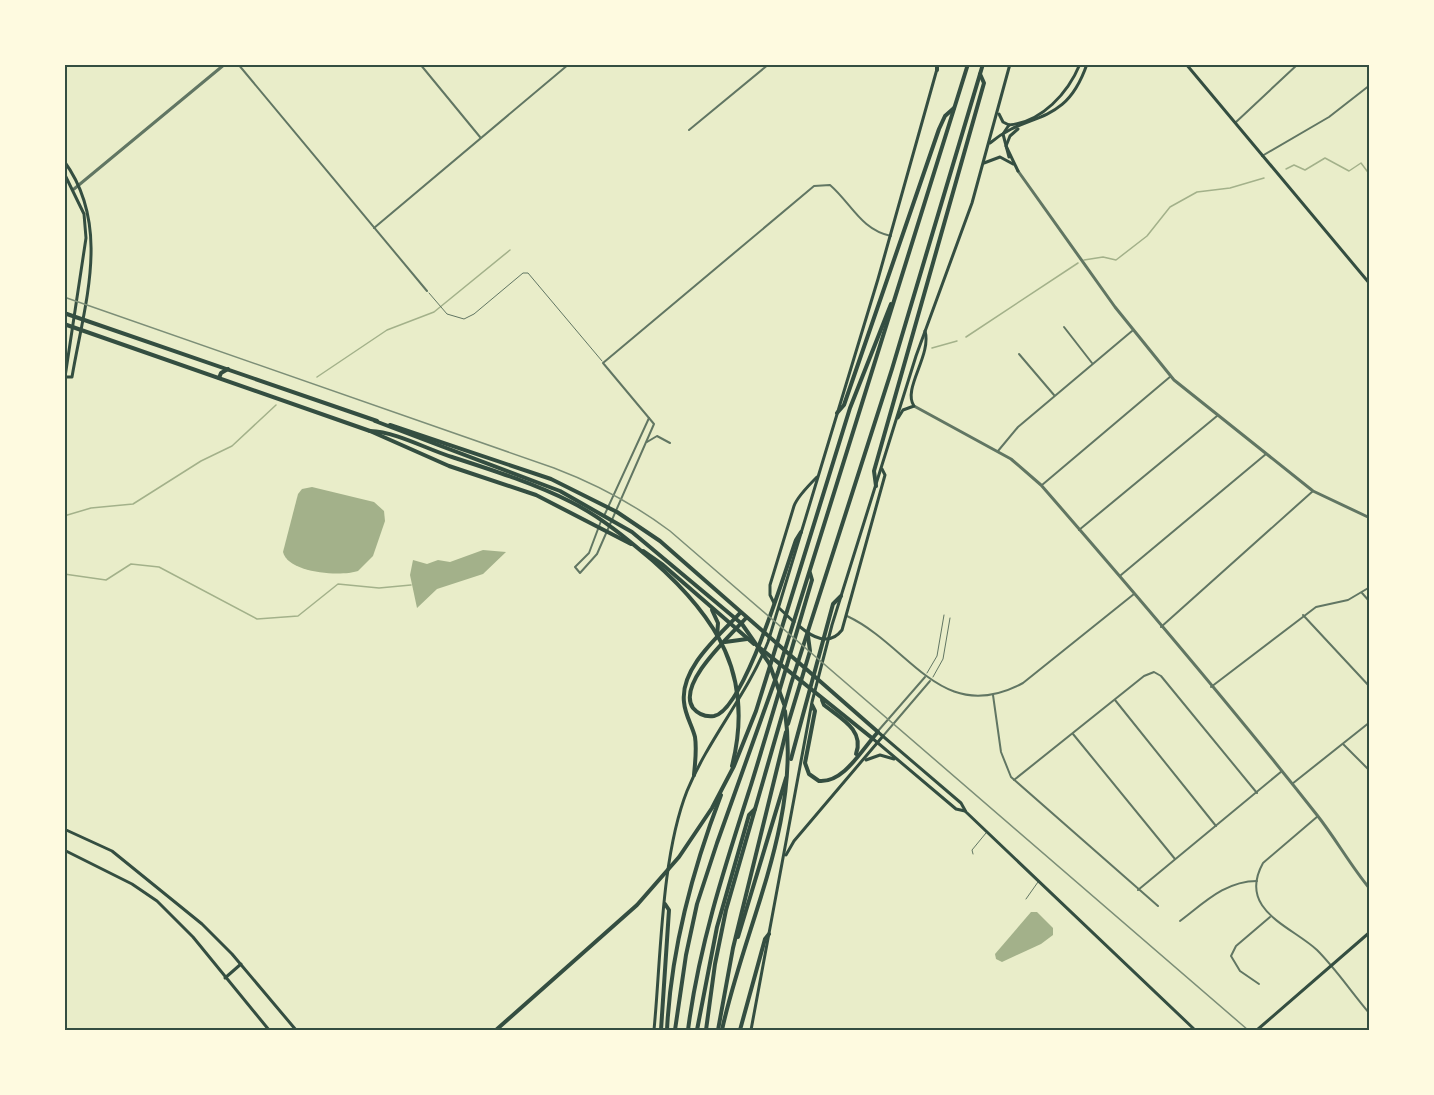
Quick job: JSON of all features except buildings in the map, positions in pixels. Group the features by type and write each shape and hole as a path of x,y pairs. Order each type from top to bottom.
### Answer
{"main road":[{"path":"654,1030 665,904 677,821 694,775 761,661 796,540 801,532 819,476 891,236 938,64"},
{"path":"675,1030 686,955 697,904 810,573 968,64"},
{"path":"706,1030 724,919 791,684 892,369 982,64"},
{"path":"751,1030 832,604 841,596 924,331 958,245 999,112 1010,64"},
{"path":"1018,171 1006,153 1003,134 1010,125 1029,118 1055,103 1074,79 1080,64"},
{"path":"989,143 1059,108 1079,82 1087,64"},
{"path":"1186,64 1370,284"},
{"path":"876,486 874,471 984,83 980,73"},
{"path":"1074,79 1079,82"},
{"path":"1055,103 1059,108"},
{"path":"837,413 844,405 939,129 945,116 955,108"},
{"path":"999,112 1003,122 1010,125"},
{"path":"1018,171 1006,146 1010,136 1022,126"},
{"path":"983,164 992,158 1005,158 1018,171"},
{"path":"64,161 80,185 88,208 93,238 72,378 65,377 87,238 84,214 74,189 64,173"},
{"path":"87,238 93,238"},
{"path":"496,1030 611,931 660,881 712,808 734,766 771,667 850,408 886,311 894,300"},
{"path":"64,312 375,421 546,485 656,549 737,619 757,643 777,680 787,723 789,757 787,788 775,853 720,1030"},
{"path":"64,324 370,431 542,488 596,513 694,599 721,639 735,687 738,721 734,756 698,861 675,954 667,1030"},
{"path":"894,424 903,410 914,406 910,396 925,352 927,341 924,331"},
{"path":"219,378 220,373 229,369"},
{"path":"375,421 438,439 551,479 616,512 660,541 961,803 966,812 1195,1030"},
{"path":"370,431 449,466 536,495 599,526 650,555 736,629 899,760 956,809 966,812"},
{"path":"819,476 796,500 770,585 770,595 790,619 815,638 825,639 835,637 842,630 847,616 885,476 882,469"},
{"path":"688,1030 699,960 710,916 812,580 810,573"},
{"path":"746,618 700,670 691,687 691,704 701,714 715,716 725,710 754,658 779,597"},
{"path":"709,605 718,623 717,639"},
{"path":"694,775 695,737 686,715 683,699 685,685 696,664 740,613"},
{"path":"736,940 773,825 807,697 830,624"},
{"path":"720,1030 722,1003 774,777 810,651 808,636"},
{"path":"724,642 738,639 750,640"},
{"path":"822,699 824,705 856,734 859,745 856,756"},
{"path":"812,703 815,711 806,763 809,774 819,781 834,780 878,732"},
{"path":"784,858 794,841 883,736"},
{"path":"862,762 880,755 899,760"},
{"path":"698,1030 717,927 749,815 758,806"},
{"path":"64,829 112,851 202,924 241,964 296,1030"},
{"path":"64,850 132,884 178,920 269,1030"},
{"path":"661,1030 669,910 665,904"},
{"path":"1257,1030 1264,1028 1370,932"},
{"path":"740,1030 765,939 769,934"},
{"path":"225,978 241,964"}],"street":[{"path":"74,189 225,64"},
{"path":"238,64 427,291"},
{"path":"420,64 480,137"},
{"path":"374,228 569,64"},
{"path":"689,130 769,64"},
{"path":"1235,123 1298,64"},
{"path":"1262,156 1329,117 1370,85"},
{"path":"1018,171 1132,331 1171,376 1217,416 1313,491 1370,518"},
{"path":"649,418 607,507 589,553 575,567 580,573 597,554 654,424 649,418 603,363 814,186 830,185 866,224 878,232 891,236"},
{"path":"1064,327 1092,363"},
{"path":"998,452 1017,427 1132,331"},
{"path":"1018,354 1054,395"},
{"path":"1041,485 1171,376"},
{"path":"914,406 1020,464 1041,485 1282,771 1318,816 1370,889"},
{"path":"1079,530 1217,416"},
{"path":"644,447 657,436 670,443"},
{"path":"1119,577 1266,454"},
{"path":"631,455 639,459"},
{"path":"1161,627 1313,491"},
{"path":"1211,687 1303,615 1316,607 1348,600 1370,587"},
{"path":"1362,593 1370,602"},
{"path":"847,616 874,632 930,681 961,694 993,695 1023,683 1134,594"},
{"path":"1303,615 1370,687"},
{"path":"1014,780 1144,676 1156,672 1257,793"},
{"path":"878,732 925,676"},
{"path":"883,736 930,681"},
{"path":"993,695 1001,752 1005,767 1014,780 1158,906"},
{"path":"1114,700 1216,826"},
{"path":"1292,784 1370,722"},
{"path":"1073,734 1175,859"},
{"path":"1343,744 1370,771"},
{"path":"1138,890 1282,771"},
{"path":"1318,816 1268,857 1260,869 1257,881 1260,901 1270,917 1311,945 1370,1014"},
{"path":"1180,921 1225,887 1235,883 1257,881"},
{"path":"1259,984 1240,971 1231,956 1236,946 1270,917"}],"lane":[{"path":"427,291 454,318 464,319 474,314 523,273 528,273 603,363"},
{"path":"925,676 936,656 944,615"},
{"path":"930,681 944,659 950,618"},
{"path":"973,854 972,850 987,831"},
{"path":"1026,899 1040,881"}],"shaded area":[{"path":"312,487 374,502 384,511 385,521 373,556 358,571 339,574 304,569 294,565 283,552 298,494 302,489"},
{"path":"483,550 506,552 483,574 437,589 417,608 410,575 413,560 427,564 438,560 450,562"},
{"path":"1031,912 1037,912 1053,928 1053,935 1041,944 1002,962 996,959 995,954"}],"waterway":[{"path":"1286,169 1294,165 1305,170 1325,158 1349,171 1361,163 1370,175"},
{"path":"1084,260 1103,257 1116,260 1147,236 1170,207 1197,192 1230,188 1264,178"},
{"path":"317,377 387,330 434,312 510,250"},
{"path":"966,337 1078,263"},
{"path":"932,348 957,341"},
{"path":"64,516 91,508 133,504 201,461 232,446 276,405"},
{"path":"64,574 106,580 131,564 159,567 257,619 298,616 338,584 379,588 411,585"}],"railway":[{"path":"64,297 554,468 629,503 670,531 1248,1030"}]}
